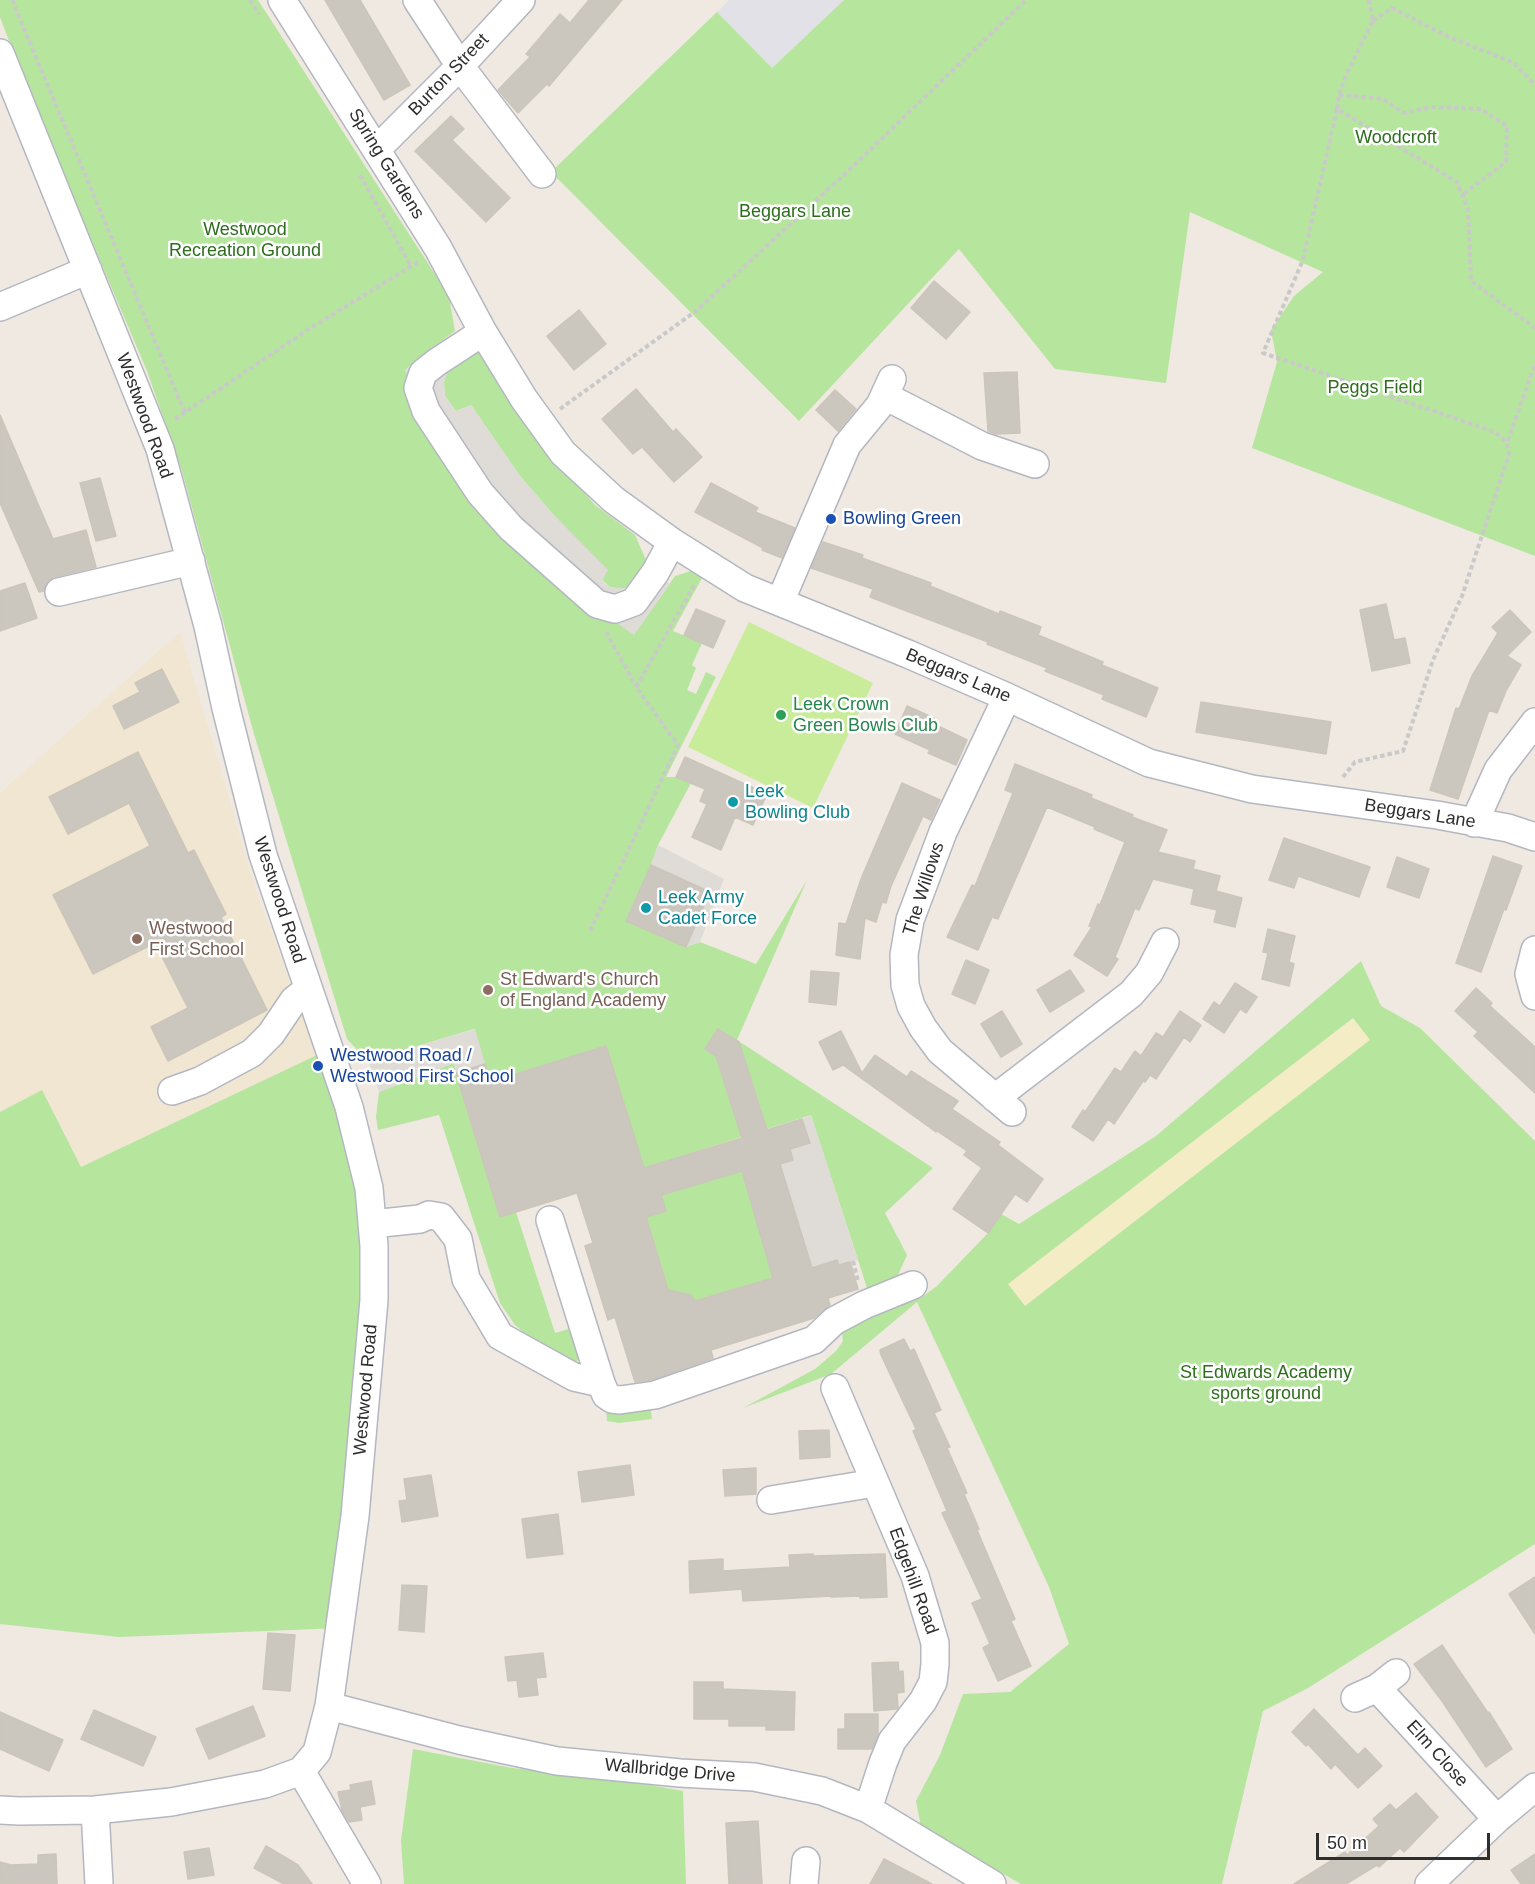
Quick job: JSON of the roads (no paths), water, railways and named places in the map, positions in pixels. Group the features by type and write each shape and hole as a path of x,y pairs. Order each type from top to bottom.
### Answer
{"street":[{"name":"Spring Gardens","path":"282,0 438,248 483,332"},
{"path":"417,0 460,66 542,174"},
{"name":"Burton Street","path":"376,149 460,66 521,0"},
{"name":"Westwood Road","path":"2,63 160,449 208,626 263,855 349,1107 369,1188 374,1300 355,1516 329,1706 317,1752 301,1771"},
{"path":"0,307 88,270"},
{"path":"483,332 423,373 418,388 426,411 480,493 511,528 597,604 615,609 634,602 655,573 672,542"},
{"name":"Beggars Lane","path":"483,332 524,399 563,453 614,500 672,542 745,588 1007,697 1149,763 1252,789 1437,814 1508,828 1535,837"},
{"path":"780,602 847,445 880,405 889,387 982,446 1035,464"},
{"path":"59,592 191,561"},
{"name":"The Willows","path":"1007,697 943,832 910,920 904,955 905,985 911,1006 923,1028 940,1051 1004,1105 1131,994 1149,973 1165,942"},
{"path":"1474,823 1498,770 1535,722"},
{"path":"1535,950 1529,974 1535,996"},
{"path":"172,1091 200,1081 252,1053 271,1034 294,999 308,989"},
{"path":"372,1224 420,1219 429,1215 441,1217 458,1239 466,1279 500,1336 574,1377 601,1383"},
{"path":"550,1220 601,1383 606,1395 612,1399 655,1395 814,1340 834,1321 864,1305 913,1285"},
{"name":"Edgehill Road","path":"835,1388 915,1575 935,1643 933,1682 923,1701 892,1741 868,1809"},
{"path":"771,1500 875,1482"},
{"name":"Elm Close","path":"1376,1686 1497,1819"},
{"name":"Wallbridge Drive","path":"329,1706 459,1740 557,1761 669,1772 754,1777 822,1791 868,1809 992,1884"},
{"path":"0,1809 19,1811 95,1809 171,1802 265,1784 301,1771 367,1884"},
{"path":"1429,1884 1497,1819 1535,1787"},
{"path":"95,1809 99,1884"}],"place":[{"name":"Bowling Green","path":"831,519"},
{"name":"Leek Crown Green Bowls Club","path":"781,715"},
{"name":"Leek Bowling Club","path":"733,802"},
{"name":"Leek Army Cadet Force","path":"646,908"},
{"name":"Westwood First School","path":"137,939"},
{"name":"St Edward's Church of England Academy","path":"488,990"},
{"name":"Westwood Road / Westwood First School","path":"318,1066"}],"park label":[{"name":"Woodcroft","path":"1396,138"},
{"name":"Westwood Recreation Ground","path":"245,240"},
{"name":"Peggs Field","path":"1375,388"},
{"name":"St Edwards Academy sports ground","path":"1266,1383"}]}
